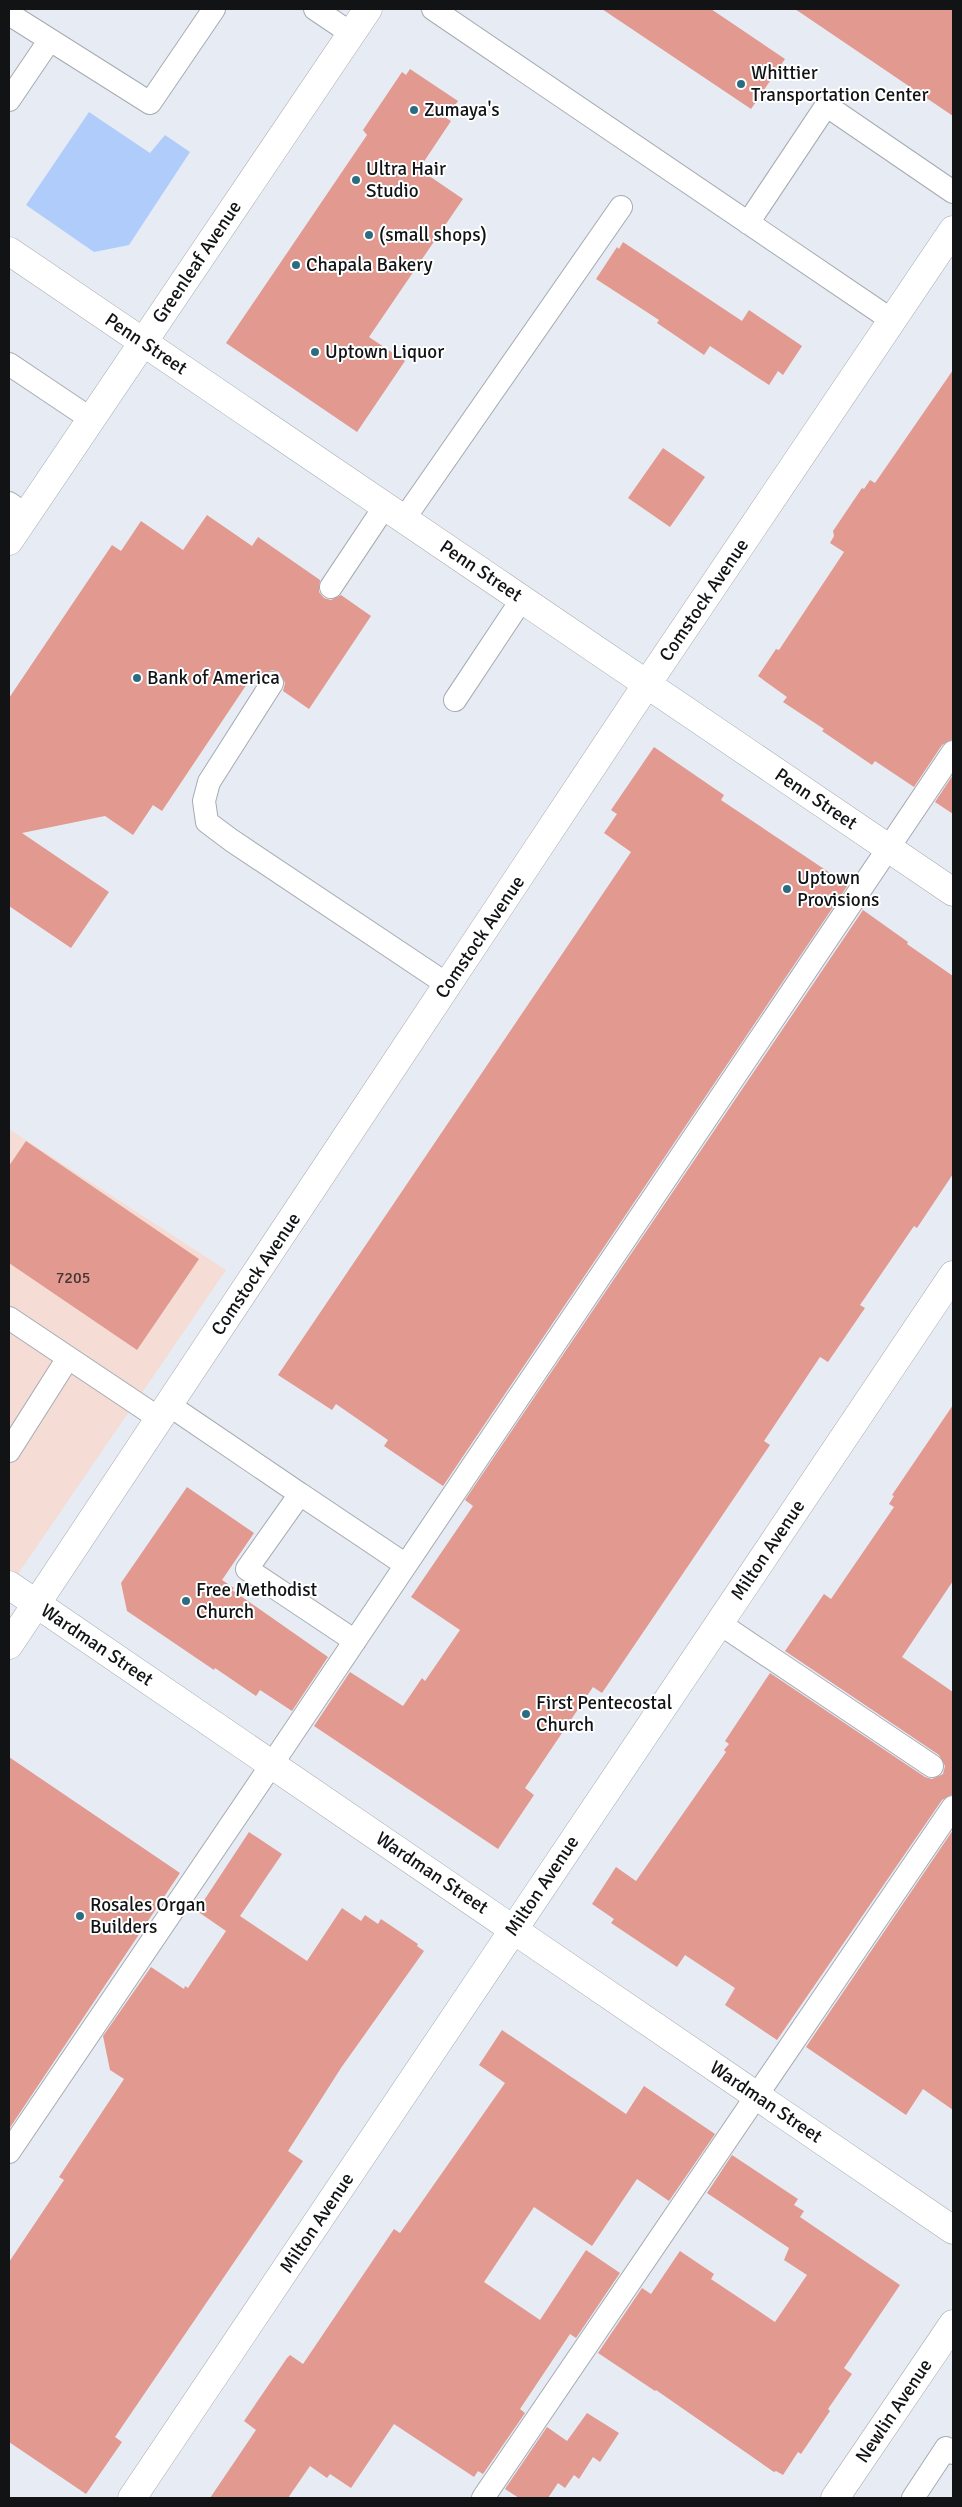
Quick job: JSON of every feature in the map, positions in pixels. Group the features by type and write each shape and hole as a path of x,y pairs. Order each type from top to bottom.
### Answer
{"street":[{"name":"Greenleaf Avenue","path":"9,540 18,509 91,419 368,9"},
{"name":"Comstock Avenue","path":"9,1645 647,684 953,230"},
{"name":"Penn Street","path":"9,252 953,892"},
{"name":"Milton Avenue","path":"132,2498 953,1275"},
{"name":"Wardman Street","path":"9,1585 953,2230"},
{"name":"Newlin Avenue","path":"834,2498 950,2338"}],"lane":[{"path":"9,14 150,103 214,9"},
{"path":"315,9 352,34"},
{"path":"433,9 893,320"},
{"path":"9,100 49,41"},
{"path":"748,223 824,109 833,110 953,192"},
{"path":"331,587 395,513 621,207"},
{"path":"9,364 91,419"},
{"path":"455,700 522,599"},
{"path":"272,683 209,782 204,801 207,822 278,872 448,985"},
{"path":"9,2152 953,752"},
{"path":"9,1318 68,1358 164,1412 300,1494 406,1565"},
{"path":"9,1450 68,1358"},
{"path":"300,1494 247,1569 355,1641"},
{"path":"719,1623 932,1766"},
{"path":"483,2498 953,1807"},
{"path":"913,2498 950,2451"}],"shaded area":[{"path":"89,112 150,153 165,135 190,152 129,245 94,252 26,205"},
{"path":"9,1129 226,1270 9,1587"}],"building":[{"name":"Whittier Transportation Center","path":"602,9 711,9 785,59 751,109"},
{"path":"795,9 953,9 953,116"},
{"path":"410,69 458,101 446,118 451,121 419,169 463,199 369,337 405,361 357,432 226,343 367,135 363,130 402,72 406,75"},
{"path":"623,242 742,321 749,310 802,346 783,375 778,371 769,385 710,346 704,355 657,323 659,320 596,279 617,247 619,249"},
{"path":"953,370 953,739 942,745 914,787 875,761 872,765 822,731 824,729 783,702 787,697 758,676 776,649 779,650 844,552 830,543 834,536 833,531 862,488 864,489 870,480 875,483"},
{"path":"663,448 705,477 670,527 628,498"},
{"name":"Bank of America","path":"207,515 252,546 258,537 320,580 319,592 324,598 331,600 341,595 371,616 309,709 283,691 285,683 279,672 272,670 261,676 255,672 162,811 153,805 133,835 105,816 22,833 109,892 71,948 9,906 9,698 112,545 121,551 141,521 183,550"},
{"path":"654,747 724,795 721,800 848,885 443,1486 384,1446 388,1440 336,1404 332,1410 278,1375 631,852 604,833 617,814 611,810"},
{"path":"953,775 953,814 935,802"},
{"path":"863,910 953,976 953,1174 917,1228 914,1226 860,1305 865,1308 828,1362 820,1357 764,1441 770,1445 602,1693 593,1687 525,1788 534,1795 498,1849 314,1726 350,1672 403,1706 422,1678 425,1681 460,1630 411,1597 473,1506 465,1500"},
{"path":"26,1141 199,1259 137,1350 9,1263 9,1166"},
{"path":"953,1405 953,1581 902,1657 953,1692 953,1794 942,1800 777,2040 725,2005 735,1988 685,1955 677,1967 611,1923 614,1919 592,1904 616,1867 636,1881 726,1752 724,1750 729,1744 725,1741 770,1673 925,1777 932,1779 943,1774 945,1766 939,1755 785,1651 824,1594 831,1599 894,1507 889,1504 894,1496 892,1495"},
{"name":"Free Methodist Church","path":"187,1487 254,1533 222,1580 234,1588 232,1590 328,1657 292,1711 260,1690 256,1696 127,1611 121,1583"},
{"name":"Rosales Organ Builders","path":"9,1757 180,1873 9,2129"},
{"path":"953,1830 953,2110 923,2089 906,2115 806,2047"},
{"path":"249,1832 282,1854 240,1916 307,1961 342,1908 361,1921 365,1915 378,1924 381,1919 418,1944 417,1946 424,1951 341,2068 288,2151 303,2161 115,2437 122,2442 86,2494 9,2442 9,2262 64,2180 59,2177 124,2079 110,2070 103,2036 151,1967 184,1989 185,1986 188,1988 226,1931 197,1911"},
{"path":"502,2030 626,2114 644,2086 715,2134 669,2201 637,2179 592,2246 534,2207 484,2282 540,2320 586,2250 620,2273 576,2338 570,2334 520,2409 525,2413 483,2474 478,2471 474,2477 394,2424 351,2488 330,2474 327,2478 310,2466 288,2498 210,2498 256,2430 244,2421 287,2358 290,2355 303,2364 394,2229 400,2233 505,2083 479,2065"},
{"path":"732,2155 798,2199 794,2205 804,2211 800,2217 900,2285 844,2368 852,2374 828,2409 830,2411 801,2454 798,2452 783,2475 776,2471 774,2472 656,2390 598,2353 642,2288 651,2294 680,2251 714,2274 711,2279 775,2322 807,2275 784,2260 789,2248 707,2193"},
{"path":"587,2413 619,2433 600,2462 593,2457 579,2479 574,2475 565,2488 558,2483 548,2498 519,2498 505,2489 547,2427 567,2441"}],"place":[{"name":"Whittier Transportation Center","path":"741,84"},
{"name":"Zumaya's","path":"414,110"},
{"name":"Ultra Hair Studio","path":"356,180"},
{"name":"(small shops)","path":"369,235"},
{"name":"Chapala Bakery","path":"296,265"},
{"name":"Uptown Liquor","path":"315,352"},
{"name":"Bank of America","path":"137,678"},
{"name":"Uptown Provisions","path":"787,889"},
{"name":"Free Methodist Church","path":"186,1601"},
{"name":"First Pentecostal Church","path":"526,1714"},
{"name":"Rosales Organ Builders","path":"80,1916"}]}
